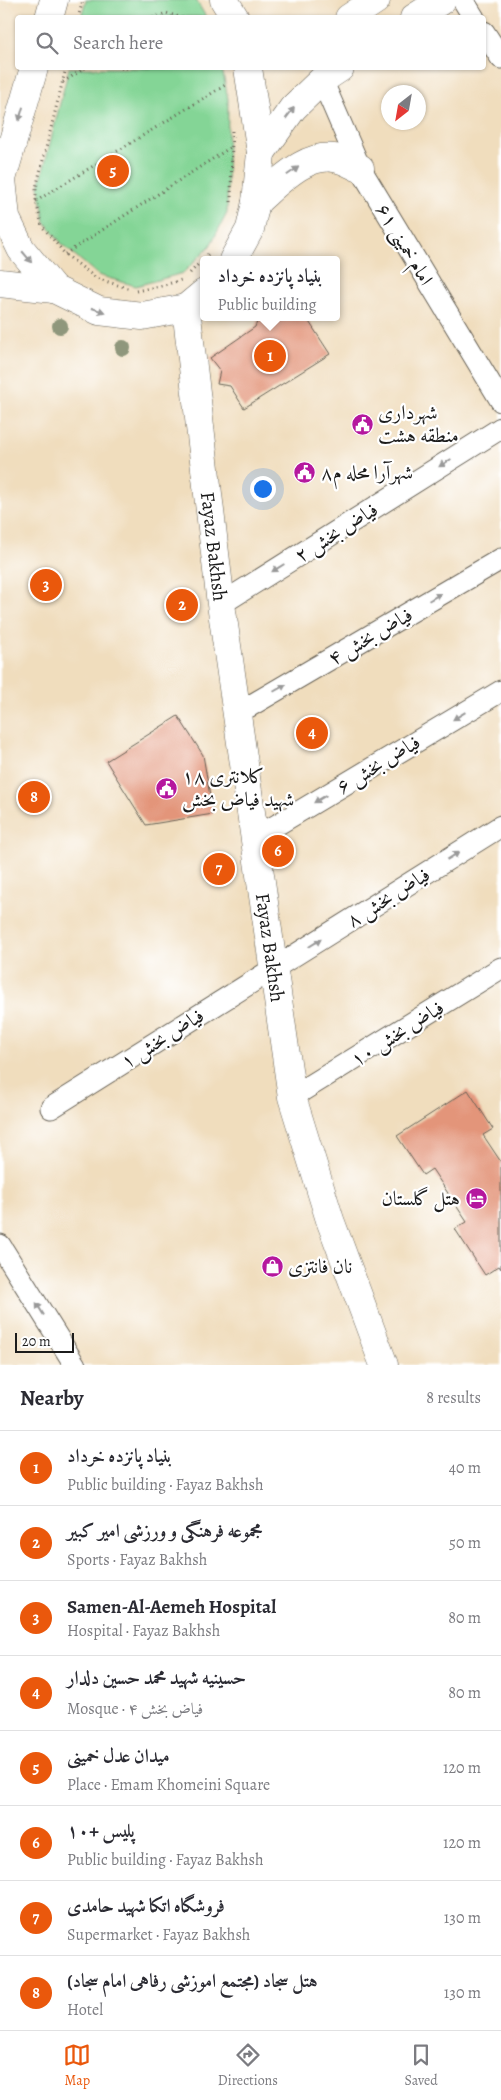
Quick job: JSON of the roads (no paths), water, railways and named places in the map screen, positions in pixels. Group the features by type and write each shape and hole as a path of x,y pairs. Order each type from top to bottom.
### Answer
{"street":[{"path":"50,15 54,0"},
{"path":"224,0 233,15"},
{"path":"354,15 376,0"},
{"path":"419,15 442,0"},
{"path":"463,0 472,15"},
{"path":"486,35 501,58"},
{"path":"33,70 1,180 6,218 21,249 54,289"},
{"path":"248,70 261,152"},
{"path":"223,254 250,230 243,203 261,152 293,108 331,74"},
{"name":"امام خمینی ۶۱","path":"331,74 360,168 501,401"},
{"path":"243,203 294,168 317,159 341,159 360,168"},
{"path":"0,283 54,289 99,311 142,316 195,300"},
{"name":"Fayaz Bakhsh","path":"195,300 221,604 292,1097 330,1220 384,1365"},
{"name":"فیاض بخش ۲","path":"221,604 501,428"},
{"name":"فیاض بخش ۴","path":"238,713 501,559"},
{"name":"فیاض بخش ۶","path":"255,838 501,691"},
{"name":"فیاض بخش ۸","path":"274,969 501,826"},
{"name":"فیاض بخش ۱۰","path":"292,1097 501,968"},
{"name":"فیاض بخش ۱","path":"51,1108 274,969"},
{"path":"0,1245 75,1365"}],"place":[{"name":"میدان عدل خمینی","path":"113,171"},
{"name":"بنیاد پانزده خرداد","path":"270,356"},
{"name":"شهرداری منطقه هشت","path":"362,424"},
{"name":"شهرآرا محله م۸","path":"305,472"},
{"name":"Samen-Al-Aemeh Hospital","path":"46,585"},
{"name":"مجموعه فرهنگی و ورزشی امیر کبیر","path":"182,605"},
{"name":"حسینیه شهید محمد حسین دلدار","path":"312,733"},
{"name":"کلانتری ۱۸ شهید فیاض بخش","path":"166,788"},
{"name":"هتل سجاد (مجتمع اموزشی رفاهی امام سجاد)","path":"34,797"},
{"name":"پلیس +۱۰","path":"278,851"},
{"name":"فروشگاه اتکا شهید حامدی","path":"219,869"},
{"name":"هتل گلستان","path":"476,1198"},
{"name":"نان فانتزی","path":"272,1266"}]}
